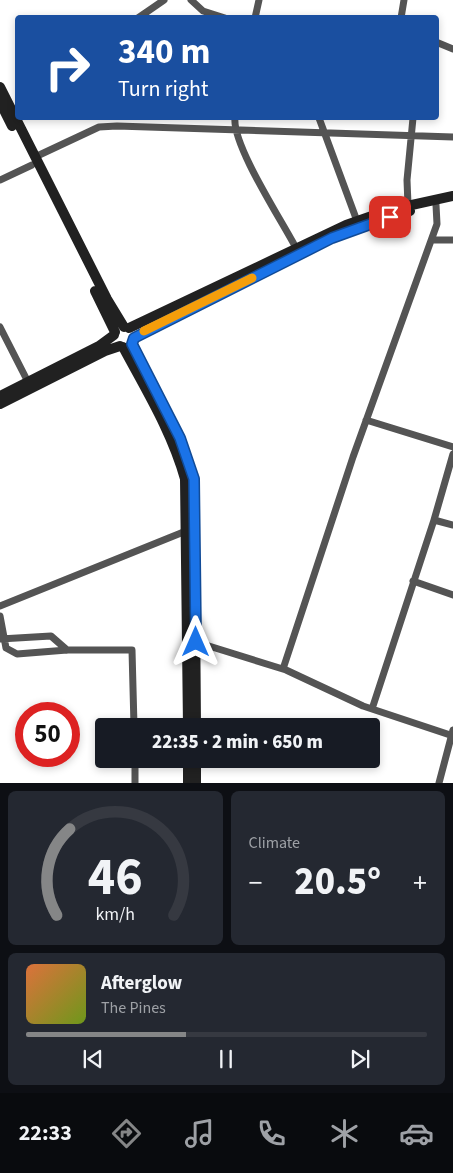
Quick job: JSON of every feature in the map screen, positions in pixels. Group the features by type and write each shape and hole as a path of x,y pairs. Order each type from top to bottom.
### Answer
{"main road":[{"path":"0,86 15,116"},
{"path":"17,120 34,161 106,299 177,454 186,486 188,718"},
{"path":"0,404 105,352 124,337 296,248 357,221 408,205 453,196"},
{"path":"0,396 99,346 124,337 332,238 409,211 453,202"},
{"path":"124,337 180,438 194,479 196,718"},
{"path":"188,768 188,783"},
{"path":"196,768 196,783"}],"street":[{"path":"142,15 164,0"},
{"path":"191,0 203,10 217,15"},
{"path":"256,15 259,0"},
{"path":"402,15 404,0"},
{"path":"439,43 453,49"},
{"path":"235,120 235,130 243,149 296,248"},
{"path":"320,120 357,221"},
{"path":"408,205 407,180 412,120"},
{"path":"0,180 98,127 324,134 410,134 453,137"},
{"path":"283,669 366,420 438,224 436,205"},
{"path":"432,240 453,240"},
{"path":"0,327 28,382"},
{"path":"366,420 453,447"},
{"path":"372,709 434,520 453,454"},
{"path":"434,520 453,525"},
{"path":"0,606 186,530"},
{"path":"413,581 453,595"},
{"path":"0,616 2,639 6,648 17,654 67,650 132,650 134,718"},
{"path":"2,639 51,636 67,650"},
{"path":"196,642 283,669 372,709 452,734 439,783"},
{"path":"135,768 135,783"}],"slow traffic":[{"path":"144,331 252,278"}],"route":[{"path":"196,642 194,479 180,438 132,344 134,338 146,330 332,238 390,217"}]}
